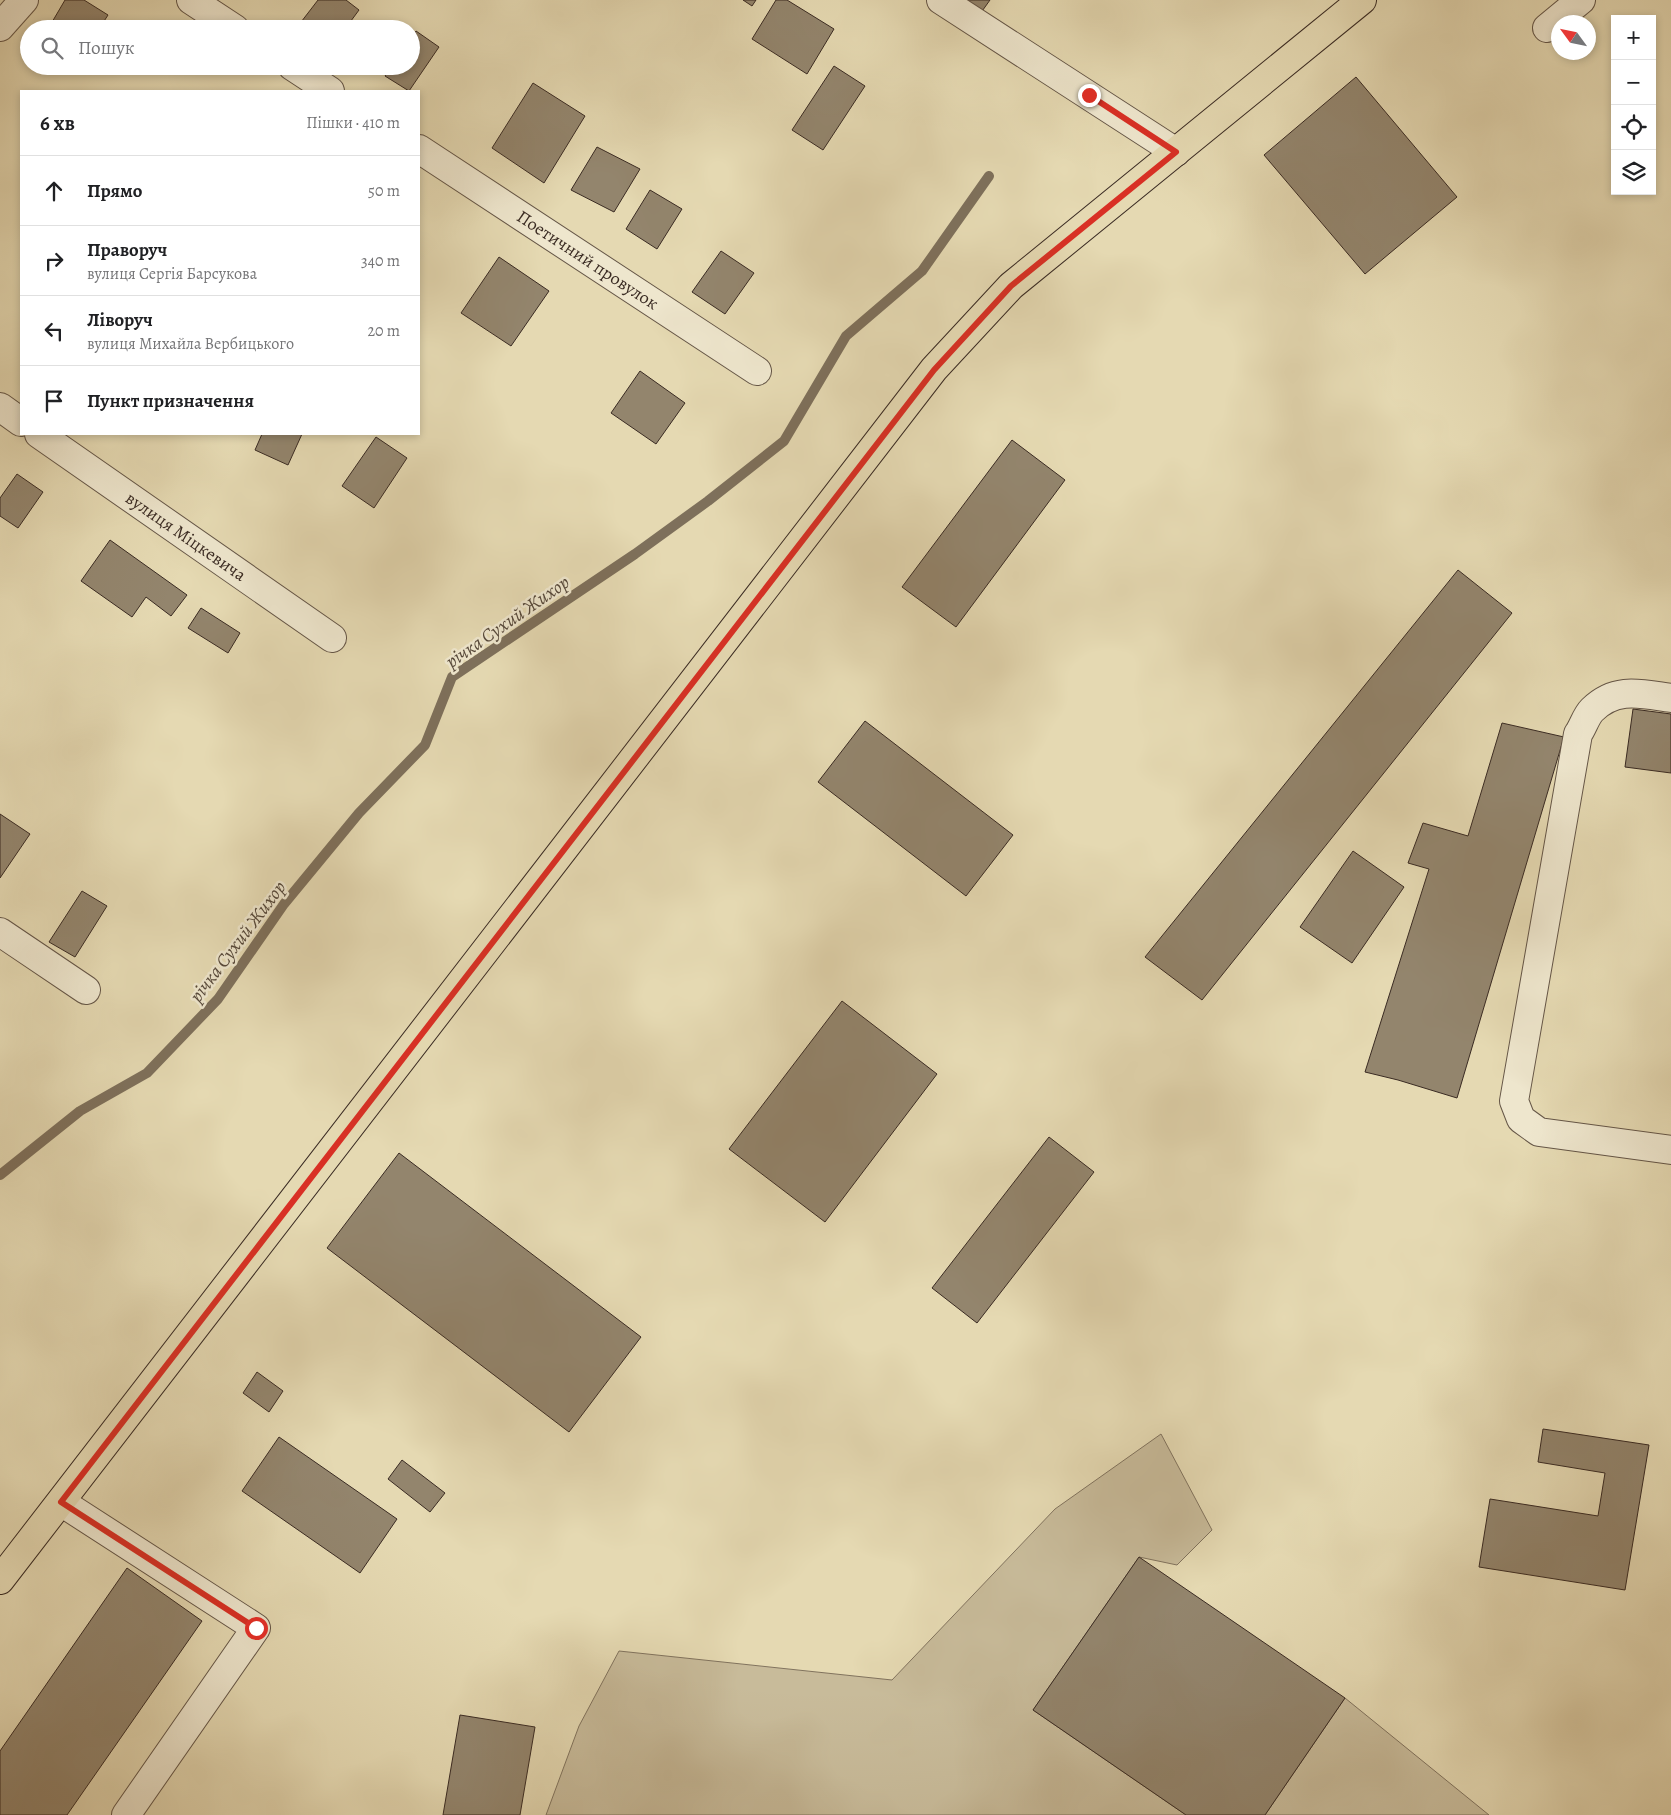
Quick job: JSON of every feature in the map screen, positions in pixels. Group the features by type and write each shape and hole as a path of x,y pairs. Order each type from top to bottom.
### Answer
{"main road":[{"path":"0,1580 934,370 1011,286 1362,0"}],"street":[{"path":"0,27 24,0"},
{"path":"191,0 221,20"},
{"path":"941,0 1176,152"},
{"path":"1547,28 1582,0"},
{"path":"306,75 328,90"},
{"name":"Поетичний провулок","path":"420,150 757,371"},
{"path":"0,407 20,421"},
{"name":"вулиця Міцкевича","path":"40,435 332,638"},
{"path":"1671,698 1626,692 1608,699 1592,711 1578,734 1514,1101 1521,1119 1539,1132 1671,1150"},
{"path":"0,932 86,990"},
{"path":"61,1502 256,1628 126,1815"}],"shaded area":[{"path":"1161,1434 1212,1530 1177,1565 1139,1557 1033,1710 1186,1815 546,1815 579,1726 619,1651 892,1680 1055,1509"},
{"path":"1345,1698 1489,1815 1265,1815"}],"building":[{"path":"65,0 84,0 108,15 105,20 53,20"},
{"path":"318,0 346,0 359,10 352,20 303,20"},
{"path":"743,0 756,0 752,6"},
{"path":"776,0 787,0 834,29 807,74 752,39"},
{"path":"961,0 990,0 980,14"},
{"path":"420,34 439,47 420,75"},
{"path":"834,66 865,86 823,150 792,130"},
{"path":"386,75 420,75 410,90"},
{"path":"1356,77 1457,197 1365,274 1264,155"},
{"path":"533,83 585,116 544,183 492,148"},
{"path":"597,147 640,169 614,212 571,190"},
{"path":"650,190 682,209 657,249 626,229"},
{"path":"721,251 754,273 725,314 692,292"},
{"path":"499,257 549,291 511,346 461,313"},
{"path":"640,371 685,403 656,444 611,413"},
{"path":"262,435 302,435 288,465 255,450"},
{"path":"376,437 407,458 374,508 342,486"},
{"path":"1012,440 1065,480 956,627 902,587"},
{"path":"17,474 43,492 18,528 0,516 0,498"},
{"path":"110,540 187,595 171,616 146,597 132,617 81,581"},
{"path":"1458,570 1512,613 1202,1000 1145,957"},
{"path":"201,608 240,633 228,653 188,628"},
{"path":"1633,709 1671,714 1671,773 1625,767"},
{"path":"865,721 1013,835 966,896 818,782"},
{"path":"1502,723 1564,737 1457,1098 1365,1072 1429,869 1408,863 1423,823 1468,836"},
{"path":"0,814 30,834 0,878"},
{"path":"1353,851 1404,887 1352,963 1300,927"},
{"path":"82,891 107,906 75,957 49,942"},
{"path":"842,1001 937,1074 825,1222 729,1149"},
{"path":"1049,1137 1094,1172 977,1323 932,1288"},
{"path":"399,1153 641,1337 569,1432 327,1248"},
{"path":"257,1372 283,1391 269,1412 243,1393"},
{"path":"1543,1429 1649,1445 1625,1590 1479,1567 1490,1499 1598,1516 1605,1473 1538,1462"},
{"path":"279,1437 397,1519 360,1573 242,1491"},
{"path":"402,1460 445,1493 430,1512 388,1479"},
{"path":"1139,1557 1345,1698 1265,1815 1186,1815 1033,1710"},
{"path":"127,1568 202,1621 67,1815 0,1815 0,1751"},
{"path":"460,1715 535,1727 520,1815 443,1815"}],"waterway":[{"name":"річка Сухий Жихор","path":"0,1175 80,1111 147,1073 218,999 284,904 359,813 425,745 452,677 635,554 708,501 784,441 846,336 922,271 989,176"}],"route":[{"path":"256,1628 61,1502 934,370 1011,286 1176,152 1089,95"}]}
